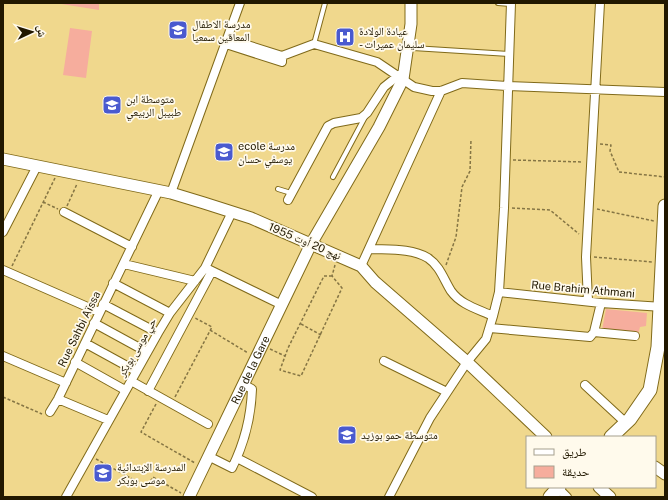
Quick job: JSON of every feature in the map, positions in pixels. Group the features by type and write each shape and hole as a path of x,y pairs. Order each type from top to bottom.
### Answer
{"main road":[{"path":"613,436 626,423 650,390 661,351 662,263 665,206"}],"street":[{"path":"171,193 240,3"},
{"name":"Rue de la Gare","path":"189,497 202,467 263,345 311,244 379,127 401,77 411,24 411,3"},
{"path":"389,497 430,418 467,362 486,339 499,292 504,208 511,3"},
{"path":"588,301 586,257 600,3"},
{"path":"227,42 282,56 314,44 378,62 422,89 441,91 462,83 665,92"},
{"path":"289,196 328,126 334,123 361,118 367,113 384,87 401,77"},
{"path":"361,266 441,91"},
{"name":"نهج 20 أوت 1955","path":"4,161 37,166 158,192 171,193 232,212 361,266 375,282 467,362 545,436"},
{"path":"3,232 37,166"},
{"name":"Rue Sahbi Aïssa","path":"50,412 66,383 158,192"},
{"path":"64,212 132,247"},
{"name":"حي موسى بوبكر","path":"66,497 108,420 170,313 194,281 208,269 232,212"},
{"path":"370,249 397,250 417,254 427,258 435,263 452,292 459,299 468,306 493,316"},
{"path":"124,264 194,281"},
{"path":"148,391 189,315 208,269 282,305"},
{"path":"6,271 101,308 158,333"},
{"path":"113,283 170,313"},
{"name":"Rue Brahim Athmani","path":"499,292 601,303 662,307"},
{"path":"490,328 590,336 594,332 601,303"},
{"path":"94,323 147,352"},
{"path":"594,332 635,336"},
{"path":"85,343 136,371"},
{"path":"3,356 66,383"},
{"path":"384,361 447,392"},
{"path":"75,362 125,390"},
{"path":"131,381 208,424"},
{"path":"208,456 232,468 237,458 248,431 252,408 252,389 243,384"},
{"path":"585,385 626,423"},
{"path":"58,399 108,420"},
{"path":"237,458 312,497"},
{"path":"656,468 665,474"},
{"path":"600,488 610,497"}],"lane":[{"path":"314,44 325,3"},
{"path":"498,3 511,3"},
{"path":"413,48 509,54"},
{"path":"333,177 367,113"},
{"path":"278,189 289,196"}],"path":[{"path":"442,274 456,237 461,193 470,171 471,138"},
{"path":"592,143 611,145 610,151 619,172 665,177"},
{"path":"505,160 591,162"},
{"path":"6,271 58,171"},
{"path":"43,202 64,212 80,176"},
{"path":"504,208 550,210 587,240"},
{"path":"589,208 664,223"},
{"path":"332,276 338,256"},
{"path":"586,257 662,263"},
{"path":"324,276 332,276 342,288 321,336 301,376 280,370 285,356 324,276"},
{"path":"171,404 212,327 189,315"},
{"path":"301,324 321,336"},
{"path":"210,330 257,357"},
{"path":"263,345 285,356"},
{"path":"3,398 48,416 50,412"},
{"path":"160,398 142,432 202,467"},
{"path":"89,455 147,487 153,478 189,497"}],"green space":[{"path":"55,3 99,3 99,10"},
{"path":"70,28 92,31 86,78 63,75"},
{"path":"606,309 647,313 646,326 640,327 638,335 602,330"}],"place":[{"name":"مدرسة الاطفال المعاقين سمعيا","path":"178,30"},
{"name":"عيادة الولادة - سليمان عميرات","path":"345,37"},
{"name":"متوسطة ابن طبيبل الربيعي","path":"112,105"},
{"name":"ecole مدرسة يوسفي حسان","path":"224,152"},
{"name":"متوسطة حمو بوزيد","path":"347,435"},
{"name":"المدرسة الإبتدائية موسى بوبكر","path":"103,473"}]}
